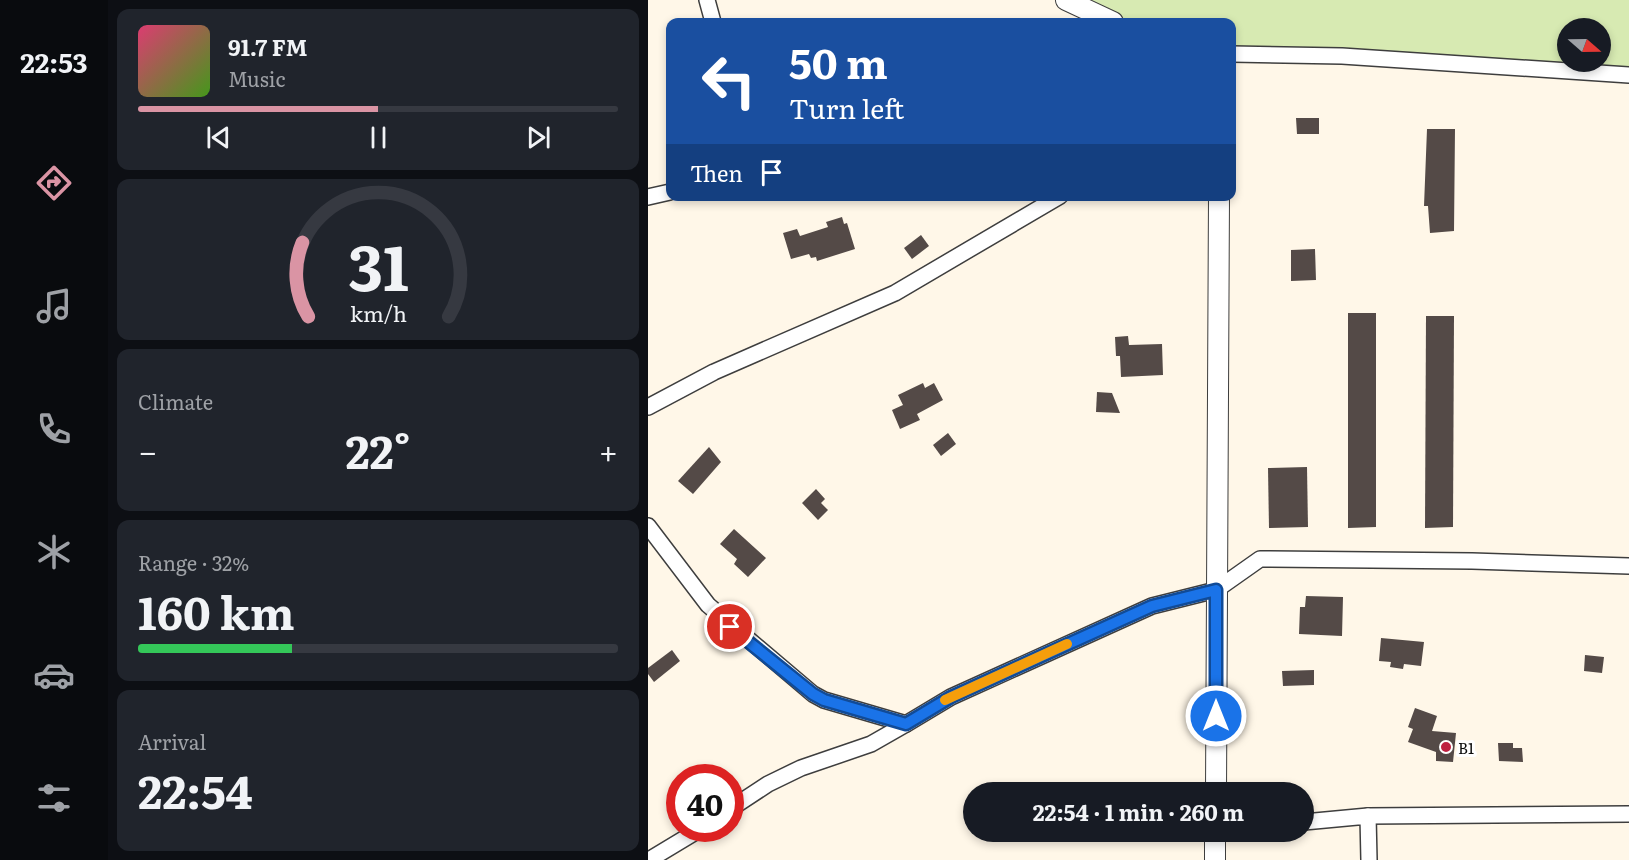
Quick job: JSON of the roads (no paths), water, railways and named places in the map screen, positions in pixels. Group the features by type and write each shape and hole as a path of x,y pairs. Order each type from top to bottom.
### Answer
{"street":[{"path":"706,0 712,18"},
{"path":"1066,0 1104,18"},
{"path":"1236,54 1342,56 1629,75"},
{"path":"648,197 666,193"},
{"path":"648,407 714,372 895,293 1051,201"},
{"path":"1216,782 1219,201"},
{"path":"648,526 708,605 813,694 824,700 906,724"},
{"path":"744,800 768,784 801,768 871,744 951,697 1152,606 1216,590 1256,562 1266,558 1629,566"},
{"path":"1314,821 1368,816 1629,814"},
{"path":"1368,816 1369,860"},
{"path":"649,860 679,842"},
{"path":"1215,842 1215,860"}],"place":[{"name":"B1","path":"1446,747"}]}
